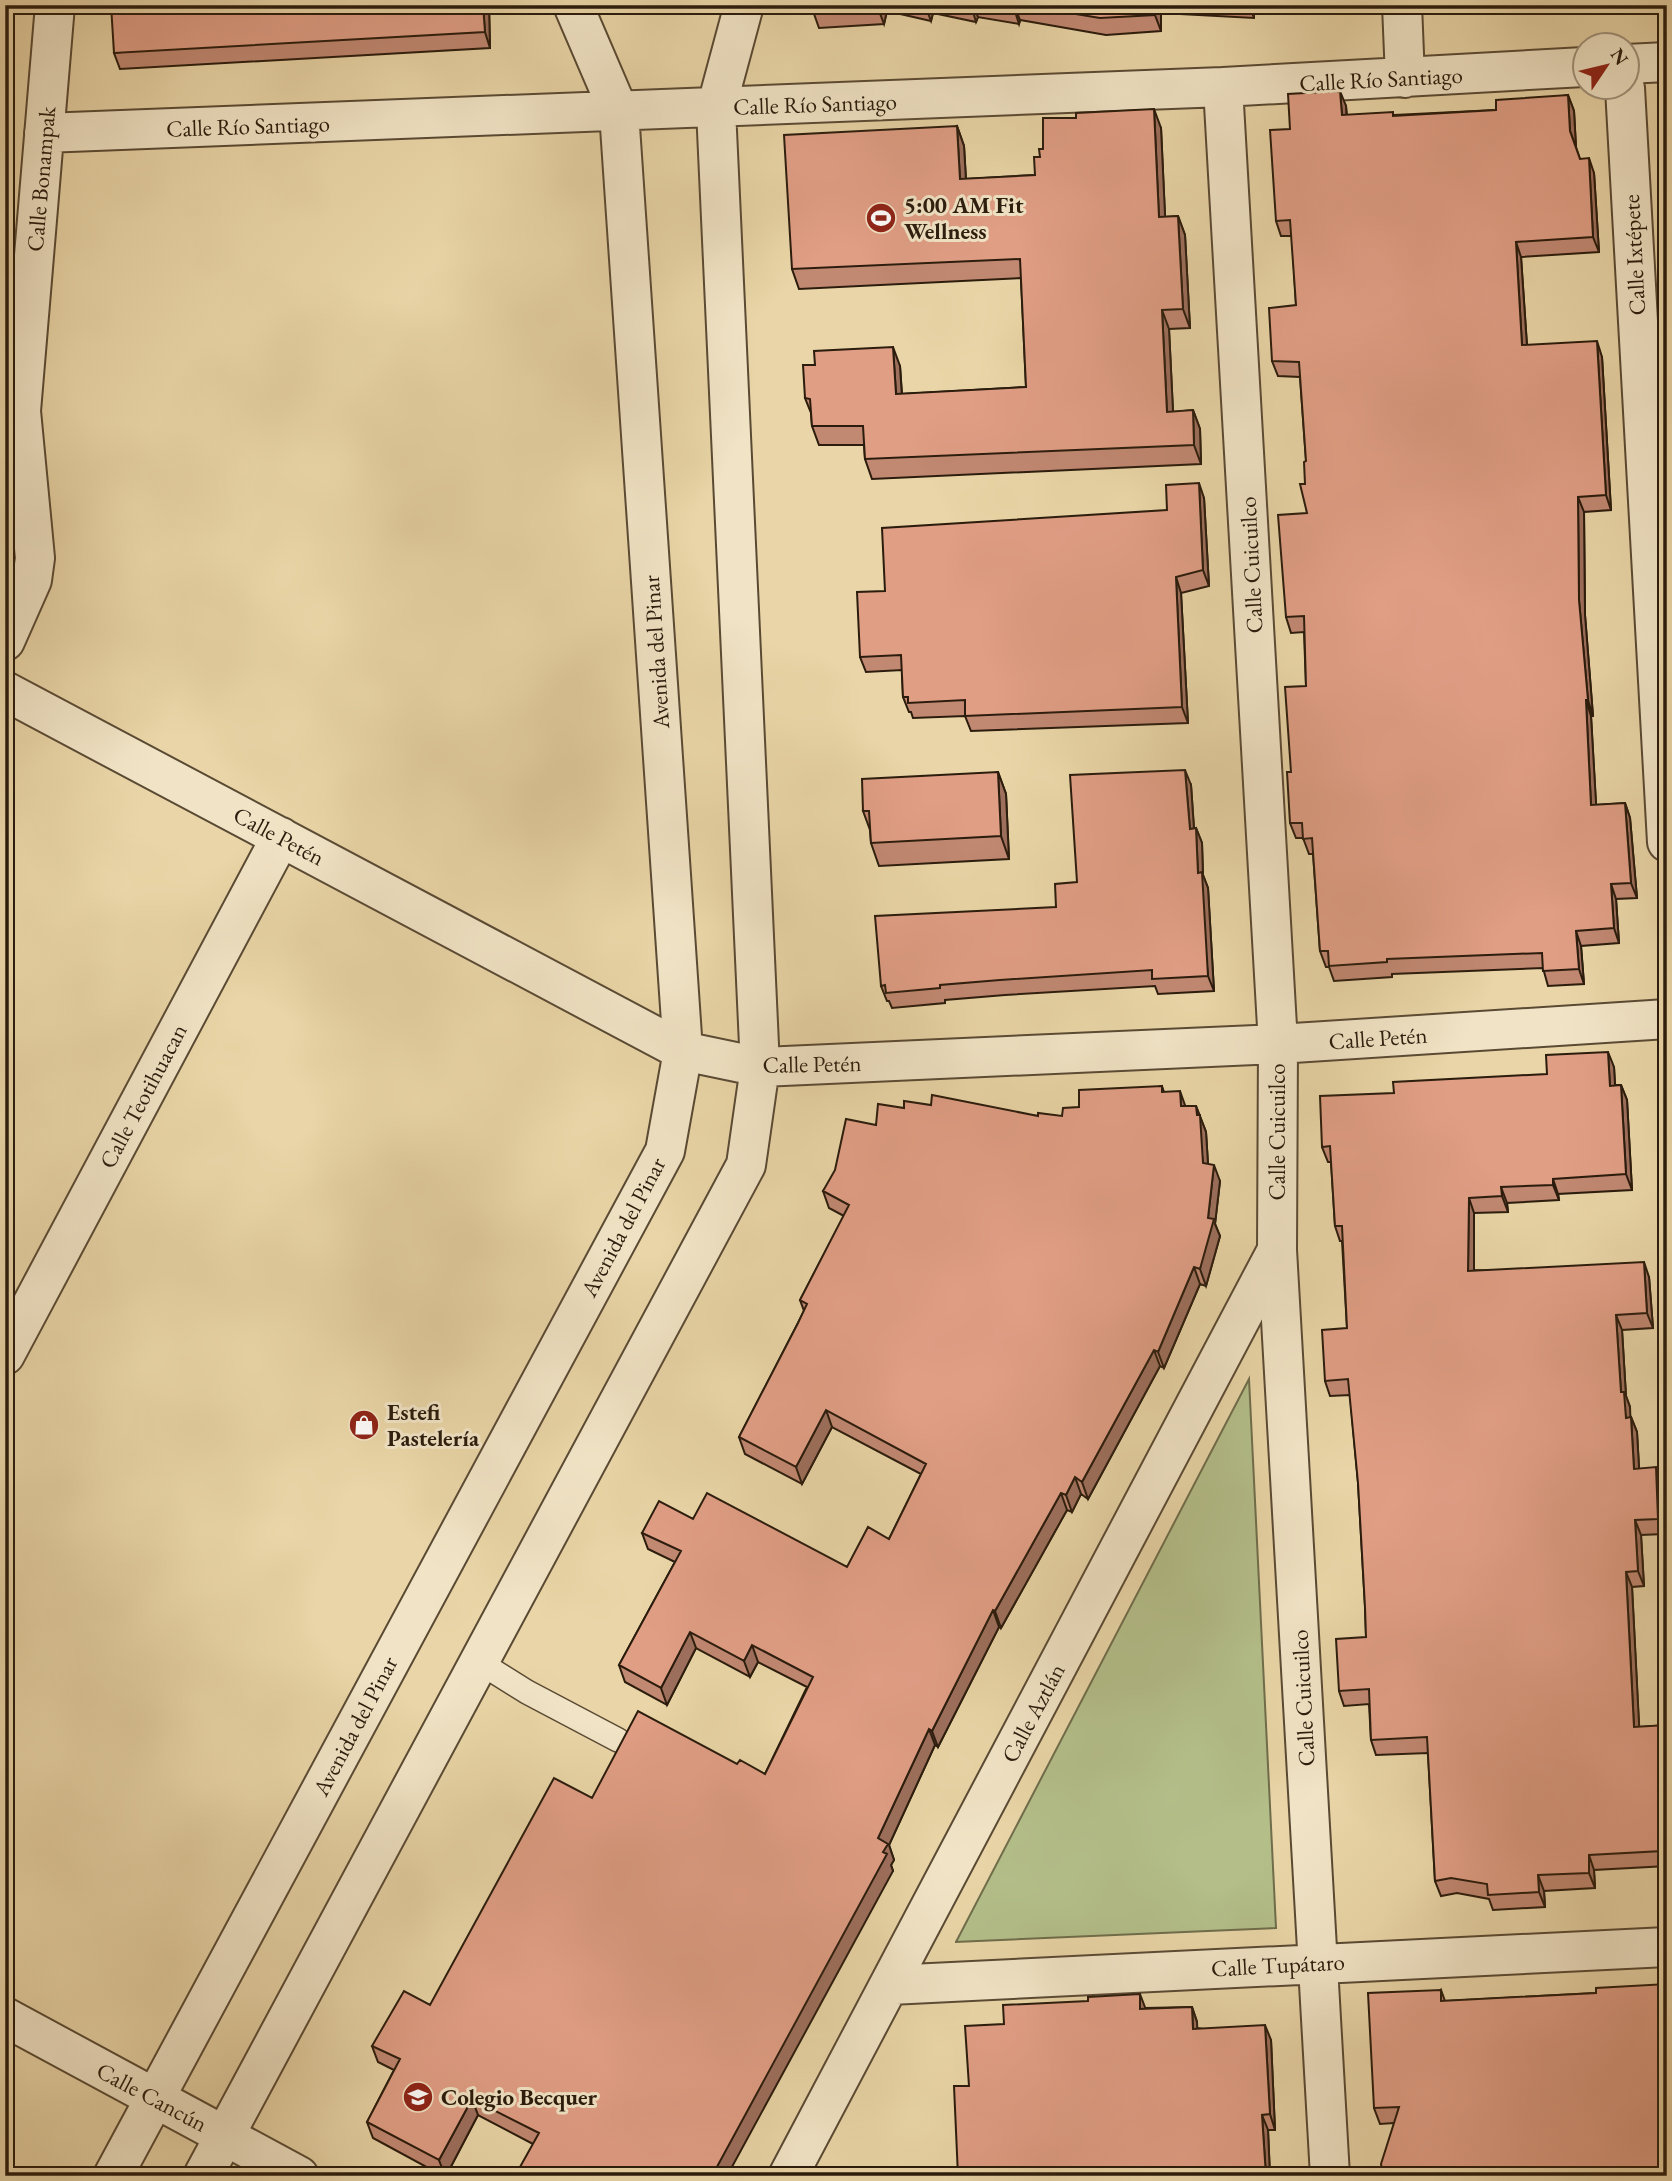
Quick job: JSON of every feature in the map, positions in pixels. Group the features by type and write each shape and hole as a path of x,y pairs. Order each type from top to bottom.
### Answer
{"street":[{"name":"Calle Bonampak","path":"5,641 32,580 35,558 18,495 13,404 17,325 44,133 55,5"},
{"name":"Avenida del Pinar","path":"113,2176 665,1151 683,1051 620,112 573,5"},
{"path":"203,2176 746,1165 760,1067 716,108 744,5"},
{"path":"1402,5 1405,78"},
{"path":"1640,63 1667,62"},
{"name":"Calle Río Santiago","path":"44,133 1223,87 1570,68"},
{"name":"Calle Cuicuilco","path":"1223,87 1278,1044 1276,1250 1330,2176"},
{"name":"Calle Ixtépete","path":"1626,102 1667,842"},
{"name":"Calle Petén","path":"5,691 683,1051 760,1067 1278,1044 1667,1019"},
{"name":"Calle Teotihuacan","path":"5,1355 281,836"},
{"name":"Calle Aztlán","path":"788,2176 1276,1250"},
{"name":"Calle Tupátaro","path":"890,1985 1667,1947"},
{"name":"Calle Cancún","path":"5,2017 299,2176"}],"lane":[{"path":"478,1662 527,1692 618,1740"}],"green space":[{"path":"1249,1379 1276,1928 956,1942"}],"building":[{"path":"111,5 483,5 485,32 114,53"},
{"path":"813,5 878,5 878,8 813,11"},
{"path":"1021,5 1155,5 1155,15 1100,18"},
{"path":"1340,91 1342,115 1393,112 1393,116 1496,110 1496,100 1568,95 1570,131 1580,159 1589,158 1593,237 1516,242 1522,345 1597,341 1606,495 1578,497 1579,600 1588,700 1591,805 1625,803 1631,883 1611,884 1614,928 1576,931 1579,969 1543,971 1542,953 1387,959 1387,962 1329,966 1328,951 1320,951 1312,838 1303,839 1302,823 1290,823 1287,772 1291,772 1285,687 1306,686 1304,616 1286,617 1278,515 1307,513 1300,484 1305,484 1306,461 1299,362 1272,361 1269,308 1296,305 1290,220 1276,221 1270,130 1290,129 1288,94"},
{"path":"1154,109 1159,217 1178,216 1183,309 1162,310 1167,412 1193,410 1194,445 865,459 863,426 812,426 810,399 805,398 803,365 815,365 814,351 893,347 896,394 1026,387 1020,259 792,269 784,135 957,126 960,179 1035,175 1034,157 1040,157 1039,149 1043,149 1043,118 1076,118 1076,113"},
{"path":"1199,483 1203,570 1176,577 1182,707 965,716 965,700 908,703 908,697 903,697 901,655 860,657 857,592 885,591 882,528 1167,510 1166,485"},
{"path":"1185,770 1190,829 1196,828 1198,873 1202,872 1208,976 1152,979 1152,970 940,985 940,988 886,993 885,985 881,986 875,916 1056,907 1055,884 1077,882 1070,775"},
{"path":"998,772 1001,836 871,843 869,811 863,811 862,779"},
{"path":"1608,1052 1610,1086 1621,1085 1626,1174 1553,1179 1553,1185 1501,1187 1502,1196 1469,1198 1468,1271 1644,1262 1647,1313 1616,1315 1621,1392 1624,1392 1626,1418 1631,1417 1634,1469 1656,1467 1658,1519 1635,1520 1638,1571 1626,1572 1634,1727 1667,1725 1667,1790 1658,1790 1662,1851 1589,1855 1589,1873 1538,1875 1539,1892 1488,1895 1487,1884 1451,1878 1435,1881 1427,1737 1371,1740 1369,1689 1339,1691 1336,1639 1366,1637 1358,1483 1348,1379 1325,1381 1322,1330 1347,1328 1342,1226 1335,1226 1330,1146 1322,1147 1320,1096 1394,1093 1393,1082 1547,1074 1546,1055"},
{"path":"1162,1086 1162,1092 1180,1091 1181,1106 1196,1106 1197,1115 1200,1115 1203,1163 1214,1165 1208,1218 1214,1219 1200,1269 1194,1267 1158,1352 1154,1350 1082,1482 1075,1477 1066,1495 1061,1493 995,1611 993,1610 932,1731 929,1729 878,1838 888,1844 883,1852 887,1854 712,2176 515,2176 539,2133 472,2099 439,2160 367,2122 400,2059 372,2046 404,1991 430,2005 554,1778 592,1798 638,1711 737,1764 740,1760 765,1774 813,1677 752,1645 744,1661 690,1632 661,1688 619,1665 681,1551 642,1533 659,1501 693,1519 707,1493 847,1567 868,1527 889,1539 926,1464 826,1410 796,1467 739,1437 798,1323 807,1304 800,1300 849,1205 823,1191 835,1170 846,1119 876,1125 878,1104 904,1108 904,1101 931,1105 932,1095 1038,1116 1038,1113 1062,1116 1063,1108 1079,1107 1079,1090"},
{"path":"1667,1984 1667,2176 1383,2176 1381,2164 1399,2107 1374,2108 1368,1993 1441,1990 1441,2001 1596,1993 1596,1988"},
{"path":"1140,1994 1140,2009 1192,2007 1193,2029 1265,2025 1270,2114 1262,2115 1266,2176 958,2176 954,2086 969,2086 965,2026 1004,2024 1003,2005 1088,2001 1088,1997"}],"place":[{"name":"5:00 AM Fit Wellness","path":"881,218"},
{"name":"Estefi Pastelería","path":"364,1425"},
{"name":"Colegio Becquer","path":"418,2097"}]}
